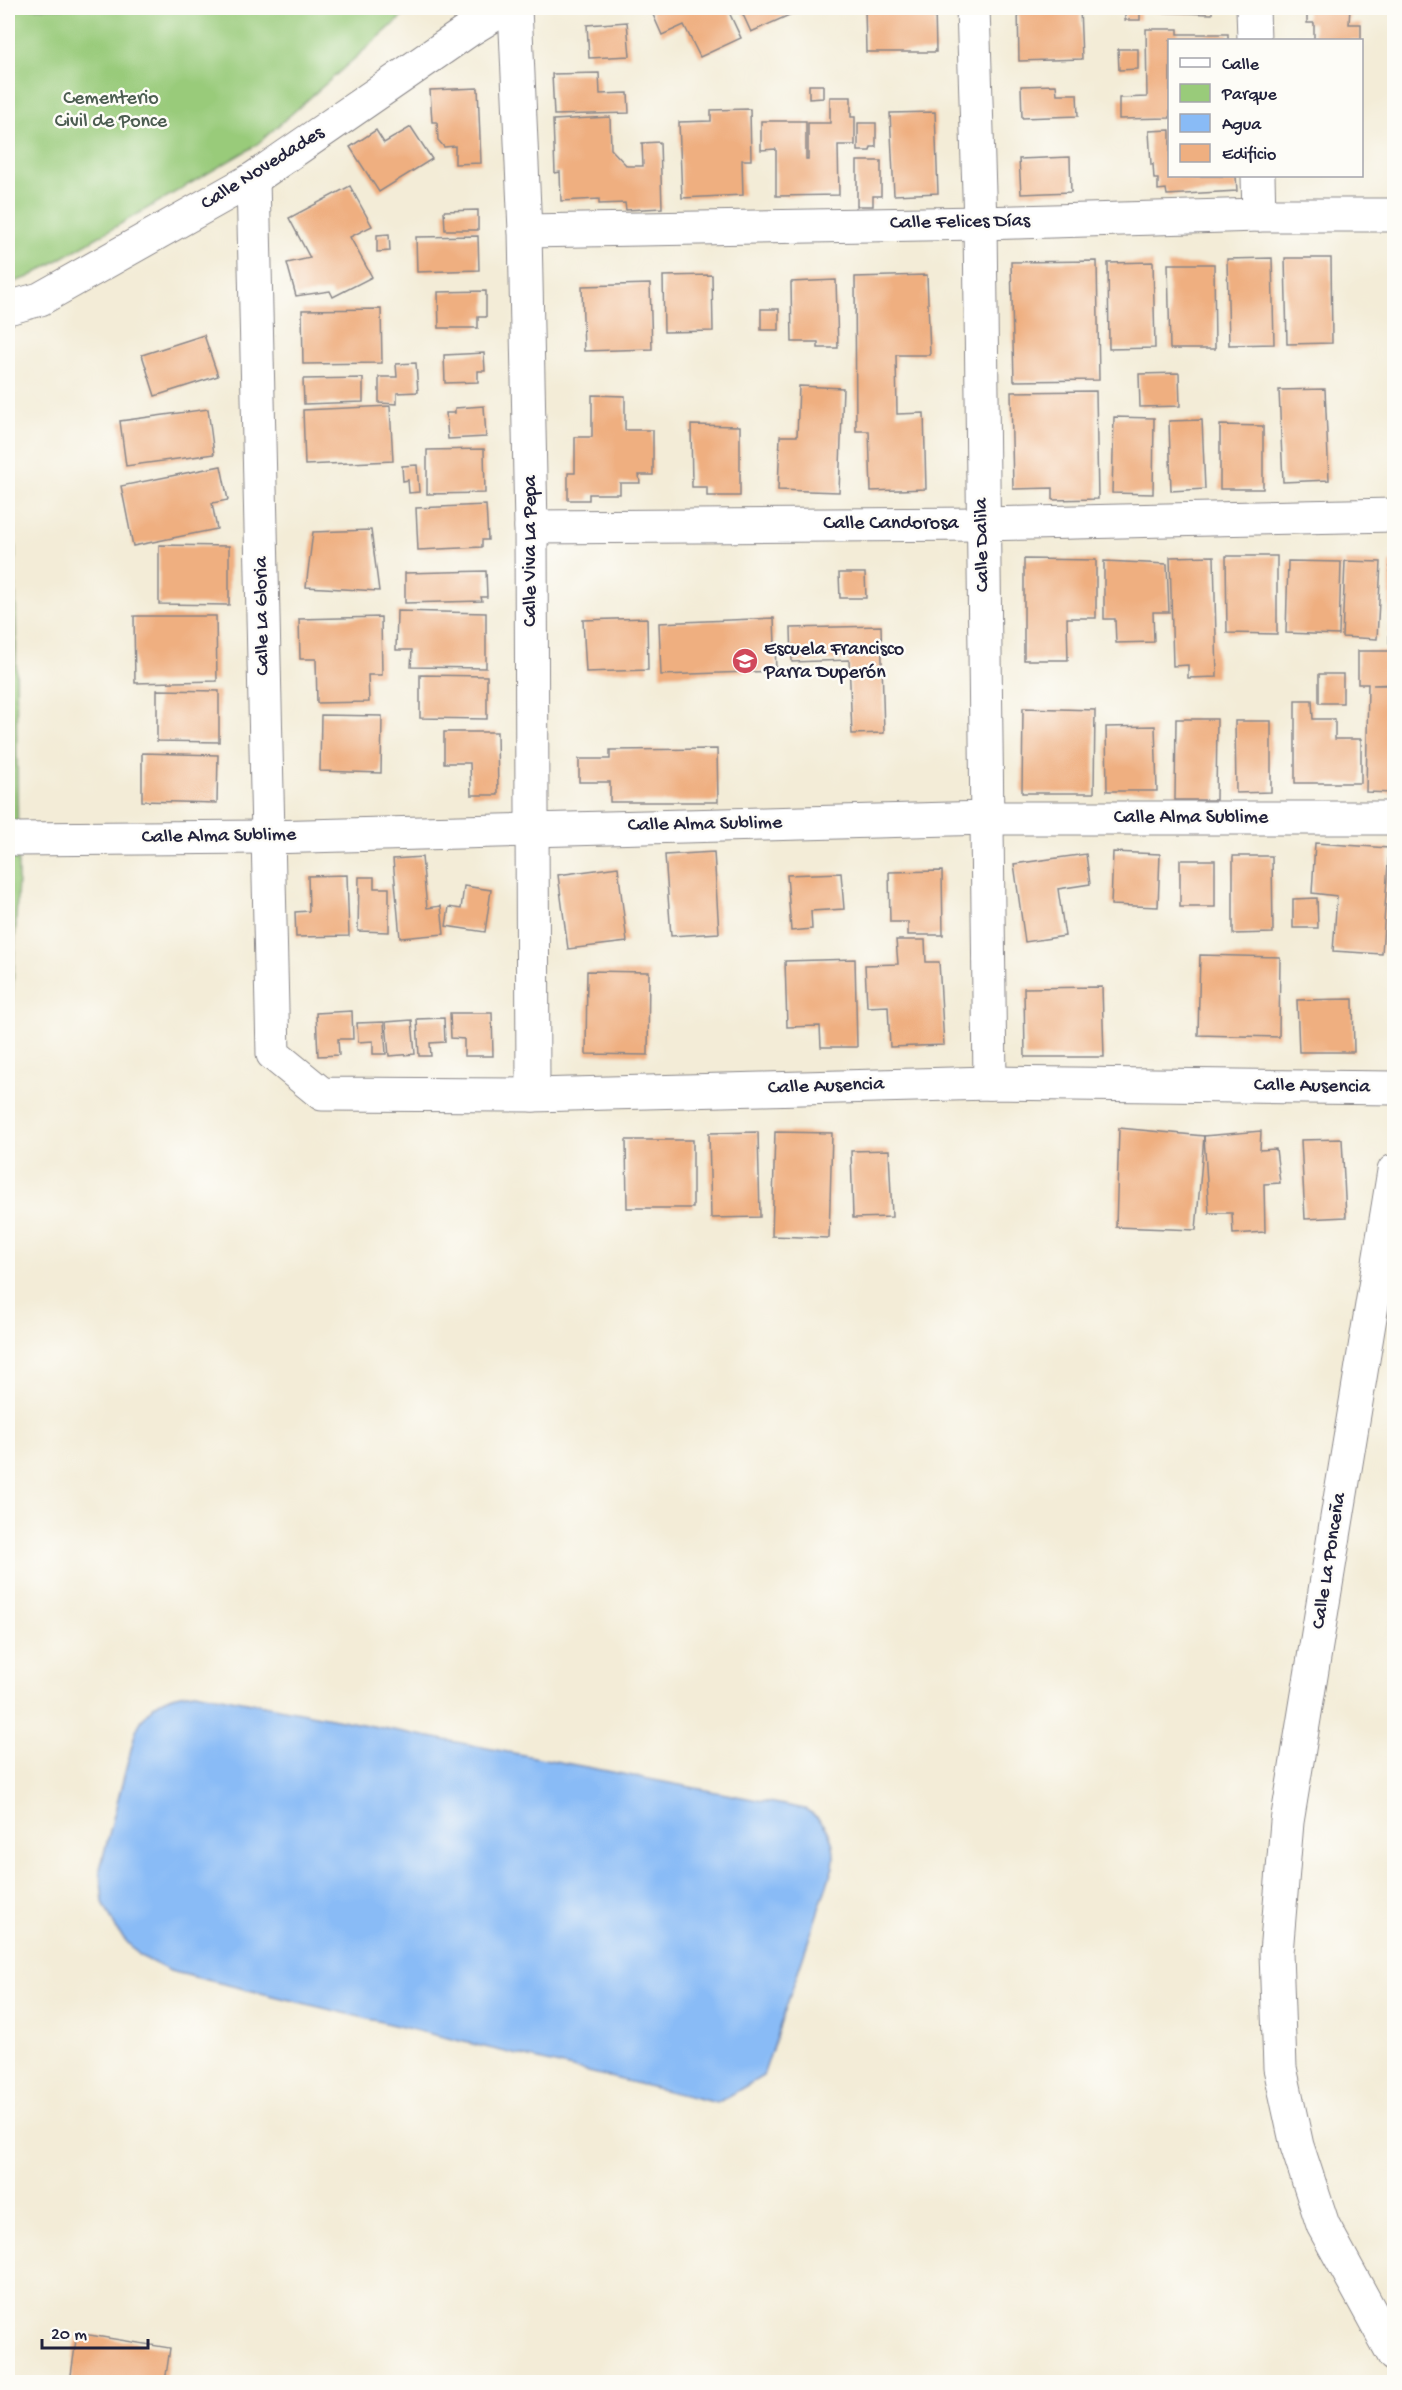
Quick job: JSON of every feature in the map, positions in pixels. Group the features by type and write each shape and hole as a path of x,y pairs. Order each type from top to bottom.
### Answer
{"street":[{"name":"Calle Novedades","path":"8,308 40,299 253,179 469,30 505,8"},
{"name":"Calle Viva La Pepa","path":"515,8 525,231 531,527 533,1095"},
{"name":"Calle Dalila","path":"974,8 980,223 990,1083"},
{"path":"1253,8 1254,39"},
{"path":"1258,177 1259,215"},
{"name":"Calle La Gloria","path":"253,179 273,1054"},
{"name":"Calle Felices Días","path":"525,231 980,223 1259,215 1395,215"},
{"name":"Calle Candorosa","path":"531,527 982,524 1395,515"},
{"name":"Calle Alma Sublime","path":"16,839 268,837 531,828 988,818 1395,818"},
{"name":"Calle Ausencia","path":"273,1054 322,1094 533,1095 990,1083 1395,1088"},
{"name":"Calle La Ponceña","path":"1395,1171 1287,1822 1276,1953 1280,2068 1297,2146 1323,2224 1395,2355"}],"green space":[{"name":"Cementerio Civil de Ponce","path":"8,8 412,8 255,146 29,277 8,284"},
{"path":"8,439 15,552 18,879 8,1079"}],"water":[{"path":"195,1692 805,1809 813,1814 829,1833 834,1849 833,1867 763,2076 717,2103 170,1971 140,1956 118,1932 103,1902 100,1869 136,1730 147,1713 159,1702 175,1695"}],"building":[{"path":"650,8 727,8 741,38 700,57 684,25 662,35"},
{"path":"740,8 805,8 751,32"},
{"path":"865,8 935,8 936,52 866,52"},
{"path":"1018,8 1080,8 1082,59 1019,61"},
{"path":"1148,8 1212,8 1212,14 1148,12"},
{"path":"1307,8 1350,8 1349,24 1361,24 1361,39 1314,39 1314,23 1307,23"},
{"path":"1125,9 1140,9 1140,20 1125,20"},
{"path":"627,22 630,56 589,58 587,25"},
{"path":"1146,29 1178,29 1178,34 1228,34 1228,39 1168,39 1168,118 1119,119 1119,98 1147,97"},
{"path":"1118,49 1138,49 1138,69 1119,70"},
{"path":"599,73 600,94 628,93 629,113 554,115 552,74"},
{"path":"809,85 823,85 823,98 809,99"},
{"path":"1056,85 1057,94 1077,94 1078,116 1022,118 1021,86"},
{"path":"478,88 481,163 455,164 455,146 444,147 438,140 437,122 432,122 430,90"},
{"path":"830,97 851,97 851,117 855,117 855,145 838,145 839,195 776,196 776,149 761,150 761,121 806,121 806,159 808,159 808,123 830,123"},
{"path":"750,109 751,160 742,160 743,195 682,198 679,122 711,121 711,110"},
{"path":"935,112 938,193 894,195 890,113"},
{"path":"610,117 611,149 627,166 643,166 642,143 660,142 662,208 626,210 625,203 599,204 599,199 561,201 560,172 555,173 553,120"},
{"path":"858,123 876,123 876,147 871,147 870,151 858,151"},
{"path":"411,127 432,159 379,192 350,147 376,130 384,143"},
{"path":"1168,130 1168,177 1236,177 1237,191 1167,195 1166,189 1158,190 1158,179 1154,179 1153,164 1151,165 1149,131"},
{"path":"1070,157 1071,192 1021,194 1019,159"},
{"path":"857,161 881,161 881,196 873,196 873,206 857,206"},
{"path":"350,186 372,226 350,237 372,277 333,297 330,291 296,296 287,263 310,258 289,218"},
{"path":"478,210 478,230 445,230 444,211"},
{"path":"389,234 390,251 377,252 377,235"},
{"path":"478,236 479,270 417,272 416,237"},
{"path":"1272,258 1274,344 1229,345 1227,259"},
{"path":"1285,258 1331,258 1332,343 1287,344"},
{"path":"1097,261 1099,380 1014,381 1011,262"},
{"path":"1153,262 1155,348 1109,349 1108,263"},
{"path":"1168,264 1214,264 1215,349 1170,349"},
{"path":"712,275 713,331 664,332 663,276"},
{"path":"927,275 930,355 896,355 897,414 924,413 926,489 871,491 869,431 856,431 855,277"},
{"path":"836,280 838,348 818,348 818,342 792,342 791,282"},
{"path":"650,284 652,349 584,351 582,286"},
{"path":"486,291 486,317 478,317 478,328 439,328 438,292"},
{"path":"381,309 382,363 303,364 302,310"},
{"path":"761,309 779,309 779,330 761,330"},
{"path":"204,335 218,376 155,396 142,355"},
{"path":"484,353 485,371 478,371 478,382 445,383 444,355"},
{"path":"416,363 418,392 397,393 397,404 379,403 379,377 397,377 396,364"},
{"path":"1179,373 1180,406 1140,407 1139,374"},
{"path":"363,378 363,402 304,404 303,379"},
{"path":"799,386 843,388 839,492 778,490 780,436 797,436"},
{"path":"1325,389 1329,480 1283,482 1279,390"},
{"path":"1096,391 1098,499 1053,500 1053,488 1013,489 1011,392"},
{"path":"592,395 625,396 625,430 653,430 653,475 639,475 640,483 620,483 620,494 589,494 589,500 568,500 568,473 575,473 575,437 592,437"},
{"path":"390,406 393,461 305,465 303,410"},
{"path":"484,406 486,437 448,439 446,413 455,413 455,408"},
{"path":"208,409 214,454 126,466 120,421"},
{"path":"1114,417 1154,418 1153,494 1112,493"},
{"path":"1202,420 1205,489 1171,491 1169,421"},
{"path":"691,425 740,426 740,496 707,496 707,487 692,487"},
{"path":"1220,425 1263,426 1263,489 1220,489"},
{"path":"484,449 485,493 427,494 427,450"},
{"path":"417,465 419,492 409,493 408,480 403,481 402,466"},
{"path":"221,466 228,500 212,503 217,529 133,546 121,486"},
{"path":"486,505 488,540 482,540 482,547 418,550 416,508"},
{"path":"371,530 379,591 306,587 313,532"},
{"path":"159,545 229,546 229,605 159,604"},
{"path":"1214,556 1217,677 1188,678 1188,665 1173,666 1170,557"},
{"path":"1226,556 1277,556 1277,634 1227,633"},
{"path":"1024,559 1096,560 1096,618 1067,618 1068,660 1024,660"},
{"path":"1104,561 1167,564 1169,612 1153,612 1154,642 1116,643 1115,619 1104,619"},
{"path":"1288,561 1341,562 1339,635 1286,633"},
{"path":"1345,561 1381,562 1377,639 1342,637"},
{"path":"1390,562 1394,562 1394,643 1389,643"},
{"path":"486,571 487,597 481,597 482,601 405,603 405,573"},
{"path":"839,573 865,573 866,598 840,598"},
{"path":"397,611 486,613 486,668 411,667 412,650 396,650"},
{"path":"134,616 216,616 217,681 135,683"},
{"path":"381,617 382,675 368,675 369,702 317,703 316,659 300,659 299,619"},
{"path":"647,618 648,670 586,672 583,620"},
{"path":"774,618 776,671 661,675 659,623"},
{"path":"881,626 884,733 852,734 849,660 792,662 791,628"},
{"path":"1358,651 1394,651 1394,684 1373,685 1394,685 1394,793 1366,792 1368,684 1358,684"},
{"path":"1319,674 1343,674 1343,703 1319,703"},
{"path":"420,675 487,676 487,719 420,718"},
{"path":"157,690 219,691 219,742 157,741"},
{"path":"1295,700 1312,700 1313,719 1335,719 1335,739 1361,739 1361,783 1295,783"},
{"path":"1023,708 1095,710 1094,793 1022,793"},
{"path":"321,715 382,716 381,773 320,771"},
{"path":"1176,719 1217,719 1216,800 1175,800"},
{"path":"1235,721 1271,721 1271,792 1236,793"},
{"path":"1155,726 1157,791 1107,791 1106,727"},
{"path":"444,732 497,732 498,795 471,795 470,763 444,763"},
{"path":"717,749 718,802 610,802 610,782 579,782 579,759 610,759 610,750"},
{"path":"142,753 218,755 217,803 142,801"},
{"path":"1315,843 1389,848 1382,954 1333,951 1337,896 1312,893"},
{"path":"714,852 719,933 671,936 665,855"},
{"path":"1113,852 1160,854 1158,907 1111,905"},
{"path":"1086,854 1090,884 1058,889 1065,936 1025,942 1014,864"},
{"path":"1233,856 1272,856 1273,933 1233,934"},
{"path":"422,857 427,908 441,906 444,934 400,938 393,859"},
{"path":"1180,860 1215,860 1215,907 1180,907"},
{"path":"618,867 627,942 568,949 558,875"},
{"path":"942,871 943,935 908,935 908,922 890,922 889,872"},
{"path":"841,873 844,909 811,911 812,929 791,931 787,875"},
{"path":"347,875 349,936 296,937 295,912 309,911 308,876"},
{"path":"359,877 374,877 374,888 389,888 389,932 358,931"},
{"path":"464,886 491,890 485,932 446,926 449,907 461,909"},
{"path":"1317,898 1318,928 1293,928 1293,899"},
{"path":"896,940 925,940 926,962 939,962 944,1045 890,1047 888,1006 867,1007 865,965 898,964"},
{"path":"1200,955 1280,957 1279,1037 1198,1035"},
{"path":"855,959 857,1047 821,1047 820,1026 787,1027 785,961"},
{"path":"587,971 649,972 648,1055 586,1054"},
{"path":"1102,987 1104,1057 1025,1057 1024,988"},
{"path":"1353,999 1354,1052 1299,1052 1297,1000"},
{"path":"352,1011 353,1039 338,1039 339,1055 318,1056 316,1013"},
{"path":"450,1013 492,1013 493,1056 464,1056 464,1039 451,1038"},
{"path":"444,1018 445,1042 430,1043 431,1056 419,1056 417,1019"},
{"path":"412,1020 415,1054 389,1056 386,1022"},
{"path":"384,1022 386,1054 373,1054 373,1041 358,1042 357,1023"},
{"path":"1119,1128 1204,1136 1196,1230 1116,1227"},
{"path":"1261,1131 1260,1150 1276,1149 1280,1183 1264,1184 1265,1232 1233,1234 1232,1213 1209,1213 1204,1136"},
{"path":"758,1132 760,1217 711,1218 709,1133"},
{"path":"775,1132 832,1133 829,1238 772,1236"},
{"path":"1342,1139 1346,1217 1305,1219 1301,1140"},
{"path":"626,1140 693,1140 693,1208 627,1208"},
{"path":"889,1150 892,1217 853,1218 851,1151"},
{"path":"77,2333 170,2348 165,2382 70,2382"}],"place":[{"name":"Escuela Francisco Parra Duperón","path":"745,661"}]}
